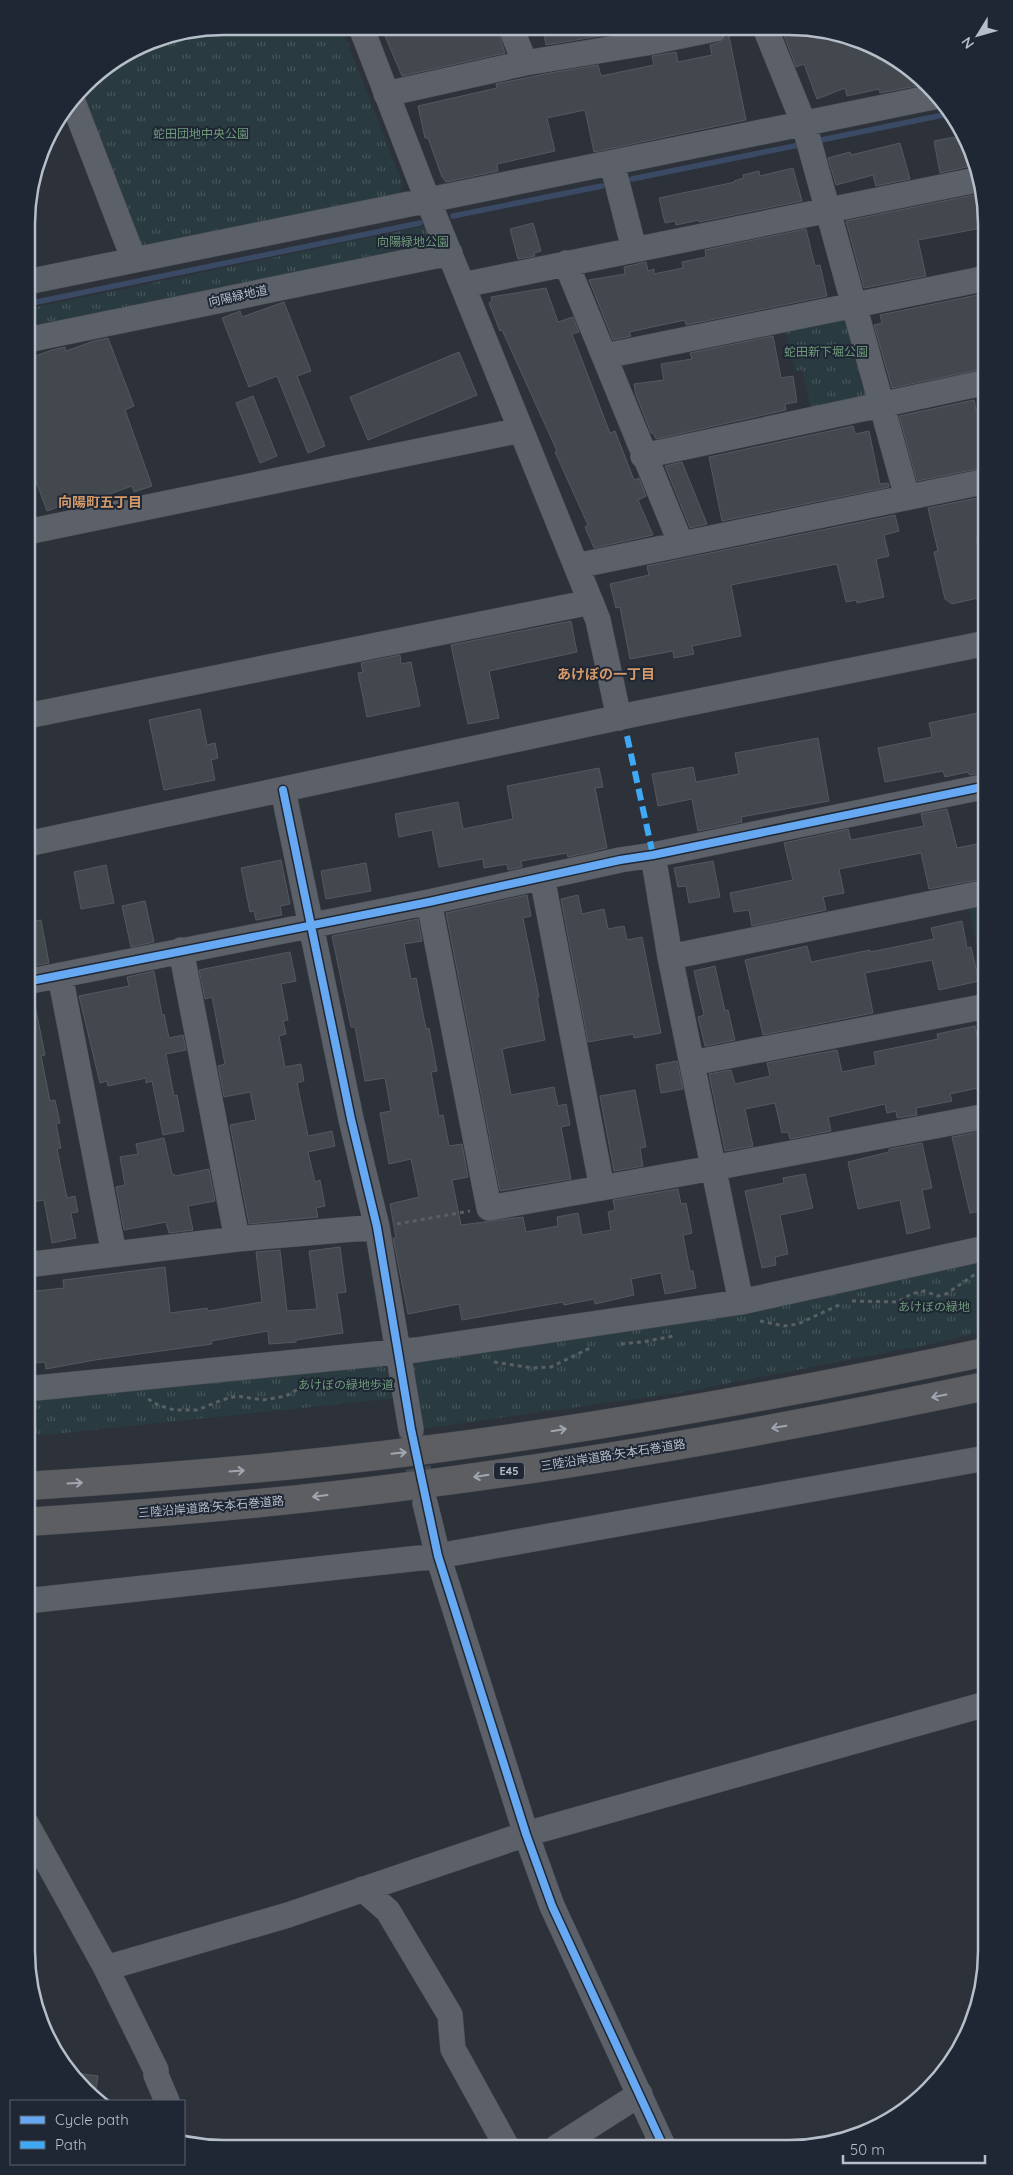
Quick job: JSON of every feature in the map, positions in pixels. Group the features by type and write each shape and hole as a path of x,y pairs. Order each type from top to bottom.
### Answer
{"highway":[{"path":"35,1485 255,1469 426,1450 663,1413 804,1388 978,1354"},
{"name":"三陸沿岸道路;矢本石巻道路","path":"35,1521 259,1503 439,1482 812,1421 978,1388"}],"street":[{"path":"364,35 598,620 618,718"},
{"path":"514,35 525,63"},
{"path":"768,35 804,124 852,305 907,497"},
{"path":"386,94 643,36"},
{"path":"35,280 930,98"},
{"path":"75,108 134,260"},
{"path":"612,163 634,249"},
{"path":"463,285 973,181"},
{"name":"向陽緑地道","path":"35,338 450,253"},
{"path":"566,263 605,356 643,456 681,544"},
{"path":"605,356 978,280"},
{"path":"643,456 978,384"},
{"path":"35,530 521,430"},
{"path":"576,566 978,483"},
{"path":"35,714 591,602"},
{"path":"35,842 618,718 978,644"},
{"path":"35,980 429,902 978,788"},
{"path":"283,790 351,1119 377,1227 411,1429"},
{"path":"653,855 670,957 741,1302"},
{"path":"542,877 602,1188"},
{"path":"670,957 978,894"},
{"path":"429,902 488,1208 713,1168 978,1118"},
{"path":"181,950 237,1239"},
{"path":"60,975 114,1254"},
{"path":"692,1063 978,1008"},
{"path":"35,1264 237,1239 377,1227"},
{"path":"35,1388 397,1352 741,1302 978,1250"},
{"path":"35,1600 438,1556 978,1459"},
{"path":"425,1502 438,1556 526,1834 552,1906 660,2140"},
{"path":"106,1968 288,1915 526,1834 978,1706"},
{"path":"35,1839 106,1968 156,2070 156,2075 167,2100"},
{"path":"363,1889 388,1911 450,2015 453,2049 503,2140"},
{"path":"567,2140 640,2094"}],"path":[{"path":"377,1227 488,1208"}],"green space":[{"name":"蛇田団地中央公園","path":"211,35 344,35 403,185 396,196 146,249 133,240 79,102 90,90 129,60 151,49 175,41"},
{"name":"向陽緑地公園","path":"425,226 433,251 35,327 35,307"},
{"name":"蛇田新下堀公園","path":"843,315 848,322 869,394 862,402 812,411 802,370 795,371 785,329"},
{"path":"978,906 978,952 969,908"},
{"name":"あけぼの緑地","path":"978,1259 978,1333 936,1343 678,1393 421,1429 413,1366 427,1360"},
{"name":"あけぼの緑地歩道","path":"381,1364 390,1373 396,1398 35,1436 35,1398"}],"building":[{"path":"499,35 505,53 402,76 385,36"},
{"path":"544,35 606,35 546,45"},
{"path":"784,35 802,35 838,41 862,49 884,60 918,86 880,93 879,89 847,96 845,88 817,99 804,64 796,67"},
{"path":"729,36 746,120 594,152 585,110 547,118 555,151 497,164 498,171 446,182 442,177 428,138 425,138 418,106 497,88 496,84 550,73 598,65 601,76 654,65 652,56 676,52 678,62 712,55 710,45 718,43"},
{"path":"955,137 956,140 959,140 969,166 940,173 934,141"},
{"path":"900,143 910,179 876,186 873,175 836,185 828,158 850,152 851,155"},
{"path":"793,168 802,201 699,222 699,220 676,225 675,221 665,223 659,198 735,182 744,178 743,175 759,171 760,176"},
{"path":"975,195 978,211 978,229 918,240 926,276 864,288 846,221"},
{"path":"533,223 541,251 534,253 535,256 518,259 510,229"},
{"path":"806,229 815,266 820,265 827,296 686,325 685,320 629,332 631,336 613,340 589,280 625,274 624,267 646,262 648,271 654,269 654,274 683,268 682,262 706,257 705,250"},
{"path":"546,288 558,322 573,317 579,332 572,334 610,433 615,431 634,480 639,478 646,496 638,500 653,535 594,548 585,527 588,525 555,452 557,451 502,330 500,331 489,303 492,301 491,297"},
{"path":"978,295 978,370 892,388 874,325 882,323 880,315"},
{"path":"284,302 311,371 297,376 325,446 308,453 277,376 249,387 222,318 240,311 242,317"},
{"path":"773,336 781,378 793,376 797,402 785,404 786,410 656,439 653,433 651,433 636,395 634,384 664,380 661,364 692,359 690,353"},
{"path":"108,338 134,406 125,410 152,486 134,492 132,486 90,501 88,496 47,511 35,479 35,356 65,347 66,351"},
{"path":"459,352 477,395 368,440 350,397"},
{"path":"253,396 277,456 260,463 236,403"},
{"path":"974,400 976,410 978,410 978,469 917,481 899,416"},
{"path":"853,426 855,434 869,431 880,484 888,483 889,487 722,521 709,457"},
{"path":"682,462 707,524 690,528 665,466"},
{"path":"978,498 978,537 976,537 978,546 978,598 952,604 945,599 934,552 938,551 928,508"},
{"path":"895,515 899,531 884,535 889,556 876,559 884,597 857,603 856,600 846,602 837,564 731,585 741,636 692,646 694,654 674,658 673,651 630,659 620,607 616,608 610,584 649,575 647,566"},
{"path":"571,621 577,652 489,671 499,718 468,724 451,645"},
{"path":"400,655 401,664 411,662 420,706 367,717 358,673 363,672 361,663"},
{"path":"200,709 207,745 215,743 218,758 211,760 215,780 164,790 149,720"},
{"path":"978,713 978,773 970,775 967,772 945,777 943,771 885,782 878,748 932,737 929,723"},
{"path":"818,738 829,801 741,817 742,822 698,831 692,799 658,806 652,774 693,767 696,782 739,774 735,753"},
{"path":"599,768 603,787 595,788 607,848 568,857 567,853 521,861 522,867 508,870 507,864 484,868 483,859 439,867 432,830 399,837 395,814 458,802 463,829 513,819 507,786"},
{"path":"947,809 957,848 978,844 978,880 929,889 921,853 839,869 844,893 823,897 826,910 752,926 749,910 734,912 730,893 793,880 784,843 848,829 851,840 924,826 921,814"},
{"path":"281,860 290,904 280,906 282,915 256,920 254,911 250,912 241,868"},
{"path":"713,861 720,897 689,903 686,886 678,887 674,868"},
{"path":"366,863 371,891 326,899 321,871"},
{"path":"106,865 114,903 81,909 74,872"},
{"path":"527,895 531,916 523,918 539,997 537,997 545,1040 502,1049 511,1095 554,1087 558,1106 566,1104 570,1125 561,1127 571,1179 500,1191 446,913"},
{"path":"578,895 582,914 604,909 608,929 624,926 627,940 642,937 661,1033 634,1038 633,1034 588,1042 561,899"},
{"path":"145,901 154,942 131,947 122,906"},
{"path":"418,919 422,941 404,944 411,979 416,978 426,1029 429,1028 437,1071 431,1072 439,1116 443,1115 449,1146 462,1144 468,1177 452,1180 461,1225 523,1217 526,1232 558,1226 557,1217 578,1213 582,1235 611,1230 608,1212 615,1210 613,1200 678,1189 681,1204 686,1203 692,1233 683,1235 690,1271 693,1271 696,1288 665,1294 661,1273 631,1279 634,1295 595,1304 594,1299 564,1305 563,1302 462,1320 459,1304 408,1314 393,1238 396,1238 390,1204 419,1197 411,1159 389,1164 380,1113 391,1111 385,1078 365,1081 355,1027 351,1027 332,936"},
{"path":"41,920 49,963 35,965 35,921"},
{"path":"962,921 967,948 971,947 978,981 939,990 932,960 865,973 873,1013 763,1035 745,960 807,946 811,962 870,950 870,952 934,939 931,928"},
{"path":"290,952 296,981 281,984 288,1020 283,1021 286,1034 279,1036 285,1067 301,1064 304,1081 297,1083 308,1136 332,1131 335,1146 308,1152 315,1182 320,1180 325,1206 316,1208 318,1217 249,1224 230,1125 256,1120 250,1092 224,1097 218,1066 225,1064 212,997 205,999 199,970"},
{"path":"715,966 725,1011 728,1010 735,1040 705,1046 698,1017 704,1015 694,971"},
{"path":"154,971 162,1015 164,1014 169,1038 183,1035 186,1050 166,1054 174,1096 177,1095 184,1131 163,1135 152,1081 146,1083 146,1078 108,1086 107,1081 100,1083 79,996 129,986 127,977"},
{"path":"35,1005 45,1055 41,1056 50,1101 55,1100 60,1123 56,1124 61,1148 57,1149 67,1198 75,1196 78,1212 71,1213 76,1238 52,1243 44,1200 35,1202"},
{"path":"975,1026 978,1039 978,1088 950,1094 952,1101 916,1108 917,1115 897,1118 896,1111 887,1113 885,1104 828,1117 831,1131 790,1139 788,1132 782,1133 775,1103 745,1109 753,1146 725,1151 709,1074 731,1070 735,1084 770,1076 767,1063 837,1050 842,1072 876,1065 874,1052 938,1039 937,1034"},
{"path":"677,1061 683,1089 661,1093 656,1065"},
{"path":"635,1090 646,1147 640,1148 643,1166 614,1171 600,1096"},
{"path":"978,1132 978,1212 970,1213 952,1137"},
{"path":"164,1138 172,1174 175,1176 209,1169 215,1201 188,1206 193,1230 169,1233 166,1222 124,1230 116,1187 125,1185 120,1157 138,1154 136,1144"},
{"path":"922,1143 932,1188 922,1190 930,1228 907,1234 900,1200 858,1209 848,1162 889,1152 889,1149"},
{"path":"805,1174 813,1208 780,1215 788,1254 775,1257 776,1265 762,1268 745,1191 784,1183 783,1178"},
{"path":"340,1247 346,1292 337,1293 343,1333 296,1340 296,1342 269,1344 268,1331 211,1341 212,1344 95,1360 46,1369 45,1362 35,1363 35,1291 64,1288 63,1280 165,1267 170,1313 207,1308 208,1311 262,1302 256,1252 280,1250 287,1311 317,1309 309,1251"},
{"path":"80,2073 98,2076 96,2090"}],"waterway":[{"path":"816,141 943,115"},
{"path":"632,179 804,144"},
{"path":"453,216 602,186"},
{"path":"35,302 420,223"}],"tunnel":[{"path":"411,1431 425,1503"}],"marked path":[{"path":"627,736 653,855"}],"cycle path":[{"path":"35,980 429,902 620,860 653,855 978,788"},
{"path":"283,790 351,1119 377,1227 411,1429 438,1556 526,1834 552,1906 660,2140"}],"district":[{"name":"向陽町五丁目","path":"100,502"},
{"name":"あけぼの一丁目","path":"606,674"}]}
